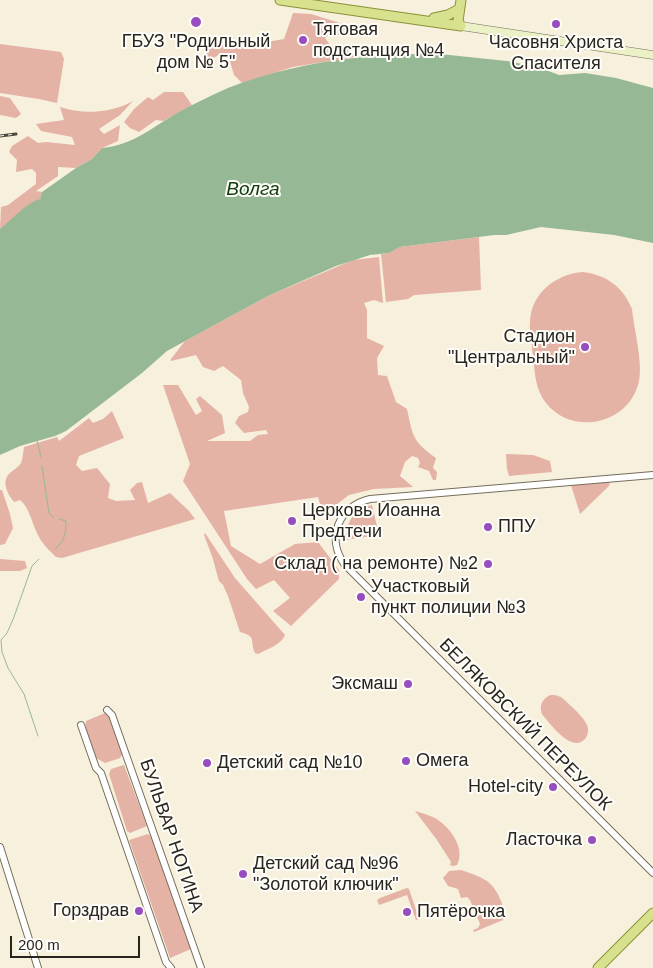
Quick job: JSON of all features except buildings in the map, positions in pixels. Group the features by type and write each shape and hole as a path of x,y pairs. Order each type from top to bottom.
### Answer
{"main road":[{"path":"280,0 653,50"},
{"path":"307,0 434,18 653,55"},
{"path":"460,23 462,3"},
{"path":"434,18 446,15 462,3"},
{"path":"598,968 653,913"},
{"path":"604,968 653,919"}],"street":[{"name":"БЕЛЯКОВСКИЙ ПЕРЕУЛОК","path":"653,475 370,499 348,509 338,524 335,536 339,556 344,565 653,872"},
{"name":"БУЛЬВАР НОГИНА","path":"109,713 201,968"},
{"path":"81,725 96,768 102,772 166,962 171,968"},
{"path":"0,847 38,968"}],"shaded area":[{"path":"293,13 311,14 346,25 345,30 339,35 330,34 325,38 332,48 349,47 355,57 293,67 242,83 234,75 229,58 220,54 212,59 206,57 209,44 248,48 255,44 284,39"},
{"path":"0,44 61,52 64,59 57,103 0,93"},
{"path":"164,92 183,92 192,105 163,121 156,120 139,132 130,128 124,122 134,109 148,97 153,100"},
{"path":"0,96 10,98 21,114 16,118 0,115"},
{"path":"133,101 120,115 99,129 104,134 120,125 118,141 102,148 92,159 76,168 58,167 58,176 36,191 42,192 40,199 0,229 1,207 8,205 36,184 36,173 32,169 16,172 17,160 9,152 12,146 28,136 38,143 75,145 72,137 41,131 36,124 64,120 60,107 69,110 97,112 116,108"},
{"path":"479,237 481,290 414,295 408,299 386,302 381,254 389,253 400,247"},
{"path":"379,257 383,303 374,300 364,303 367,310 367,338 384,346 377,358 378,375 387,376 396,402 407,409 415,437 422,447 436,458 433,468 437,472 436,480 433,480 429,471 418,467 420,463 418,458 412,456 405,462 400,476 413,487 374,489 349,495 323,515 318,497 224,511 231,546 260,564 295,544 318,542 339,570 339,579 291,626 273,611 290,598 274,580 256,589 247,579 183,481 190,464 163,385 178,385 196,415 202,411 196,399 200,396 222,415 225,433 207,441 250,441 258,435 268,434 266,430 244,433 235,423 239,416 248,412 249,407 243,393 241,380 223,366 214,371 203,367 196,355 171,361 171,359 185,341 268,296 353,260"},
{"name":"Стадион \"Центральный\"","path":"583,272 607,279 624,294 632,309 640,365 639,381 634,396 624,407 613,416 599,421 585,422 571,420 557,414 542,398 536,381 530,335 531,312 540,294 555,281"},
{"path":"112,411 124,438 79,456 76,465 82,471 97,468 110,484 108,498 116,501 135,500 130,490 137,483 142,482 148,503 170,493 195,519 62,558 56,557 40,538 23,503 20,500 14,502 10,496 5,485 7,477 21,463 24,447 57,437 59,441 89,418 93,423 103,419"},
{"path":"506,454 533,455 550,461 552,472 509,476"},
{"path":"610,482 609,486 580,514 571,485"},
{"path":"0,490 2,490 13,528 5,544 0,545"},
{"path":"372,505 379,535 344,540 355,513"},
{"path":"205,533 235,578 285,635 277,644 258,654 253,649 251,637 240,632 228,596 219,581 204,535"},
{"path":"0,559 25,561 27,568 20,571 0,571"},
{"path":"550,695 561,697 583,718 588,729 584,740 579,743 567,740 555,730 542,714 542,703"},
{"path":"105,713 111,717 123,753 120,758 105,763 96,758 85,728 86,721"},
{"path":"124,765 147,826 130,833 127,831 109,774 111,769"},
{"path":"415,811 435,818 451,832 458,845 459,858 457,865 450,865 451,862 437,840"},
{"path":"148,834 152,837 191,949 170,958 129,840"},
{"path":"461,870 491,884 498,894 504,910 503,920 474,932 473,930 478,928 480,924 470,900 467,897 461,898 458,889 448,886 443,878 449,871"},
{"path":"407,888 409,889 419,919 416,920 407,895 379,905 377,900"}],"water":[{"name":"Волга","path":"430,53 507,61 538,67 559,75 585,73 616,78 653,88 653,243 614,235 541,227 506,235 400,247 389,253 370,255 336,266 268,296 167,351 142,373 66,431 20,446 0,455 0,229 24,208 40,199 42,192 92,159 102,148 119,145 134,139 187,107 228,88 274,73 322,63 363,57"}],"waterway":[{"path":"37,441 41,457"},
{"path":"42,466 49,513 54,518"},
{"path":"55,549 63,540 66,529 66,521 59,519"},
{"path":"38,736 24,694 8,668 2,652 1,640 7,633 14,617 32,566 39,559"}],"railway":[{"path":"0,136 16,134"}],"place":[{"name":"ГБУЗ \"Родильный дом № 5\"","path":"196,22"},
{"name":"Часовня Христа Спасителя","path":"556,24"},
{"name":"Тяговая подстанция №4","path":"303,40"},
{"name":"Стадион \"Центральный\"","path":"585,347"},
{"name":"Церковь Иоанна Предтечи","path":"292,521"},
{"name":"ППУ","path":"488,527"},
{"name":"Склад ( на ремонте) №2","path":"488,564"},
{"name":"Участковый пункт полиции №3","path":"361,597"},
{"name":"Эксмаш","path":"408,684"},
{"name":"Омега","path":"406,761"},
{"name":"Детский сад №10","path":"207,763"},
{"name":"Hotel-city","path":"553,787"},
{"name":"Ласточка","path":"592,840"},
{"name":"Детский сад №96 \"Золотой ключик\"","path":"243,874"},
{"name":"Горздрав","path":"139,911"},
{"name":"Пятёрочка","path":"407,912"}]}
